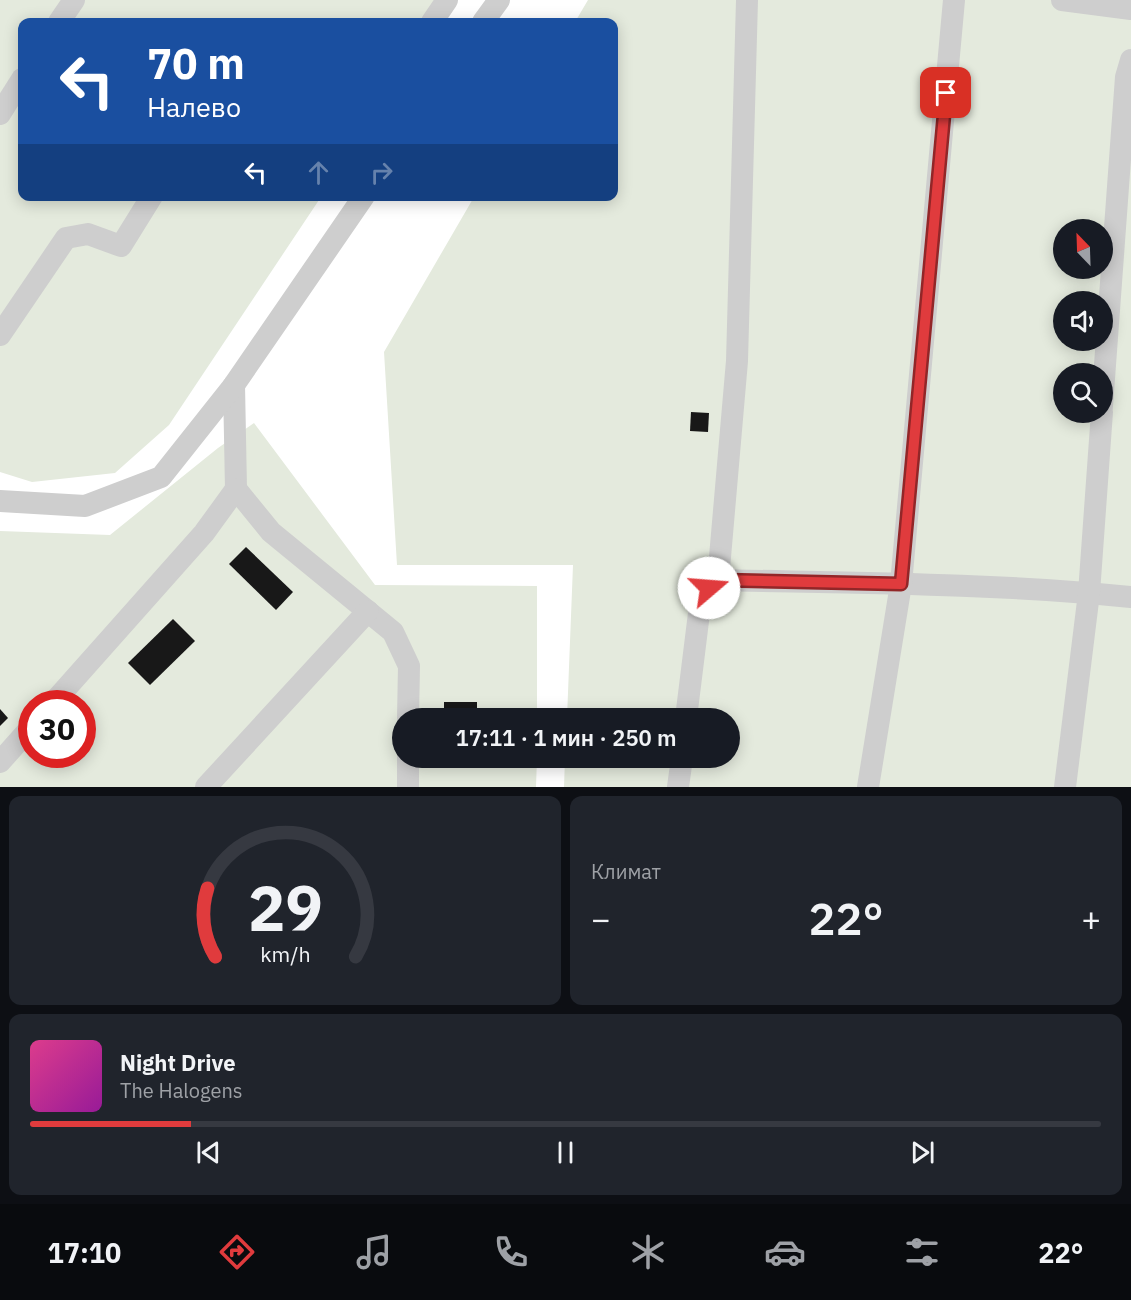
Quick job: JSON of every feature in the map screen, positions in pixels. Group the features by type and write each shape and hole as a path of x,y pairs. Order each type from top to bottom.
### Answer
{"street":[{"path":"62,18 74,0"},
{"path":"435,18 447,0"},
{"path":"486,18 499,0"},
{"path":"688,708 701,597 718,580 737,361 747,0"},
{"path":"868,787 901,584 954,0"},
{"path":"1062,0 1131,9"},
{"path":"1105,363 1126,77 1131,60"},
{"path":"0,114 18,85"},
{"path":"0,335 66,238 88,234 121,246 149,201"},
{"path":"0,501 85,506 161,477 234,385 361,201"},
{"path":"64,690 204,533 236,489 234,385"},
{"path":"1065,787 1089,593 1101,423"},
{"path":"236,489 271,532 393,632 409,666 408,708"},
{"path":"718,580 901,584 1131,597"},
{"path":"206,787 368,611"},
{"path":"0,762 18,742"},
{"path":"408,768 408,787"},
{"path":"678,787 681,768"}],"shaded area":[{"path":"0,0 452,0 440,18 18,18 18,201 318,201 169,425 115,473 32,482 0,472"},
{"path":"588,0 1131,0 1131,787 564,787 565,768 740,768 740,708 567,708 573,565 397,565 384,352 472,201 618,201 618,18 577,18"},
{"path":"254,423 375,585 537,586 537,708 392,708 392,768 537,768 536,787 0,787 0,531 110,535 218,448"}],"building":[{"path":"691,412 709,413 708,432 690,431"},
{"path":"246,547 293,592 276,610 229,564"},
{"path":"173,619 195,641 150,685 128,663"},
{"path":"444,702 477,702 477,708 444,708"},
{"path":"0,709 8,718 0,726"}],"route":[{"path":"709,588 718,580 901,584 946,93"}]}
